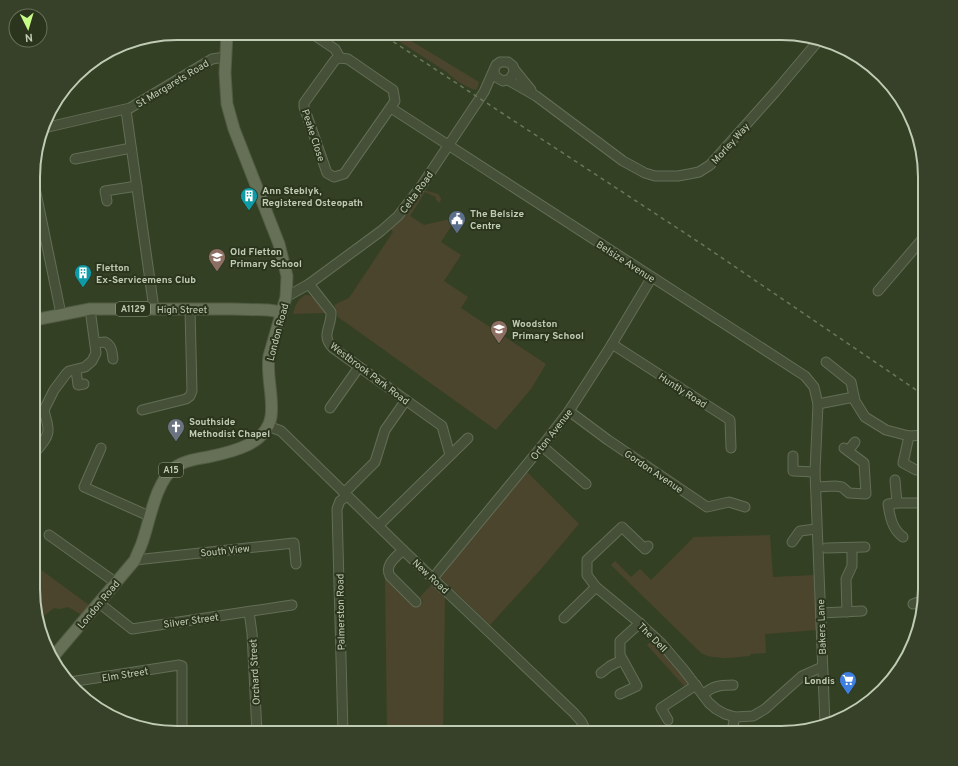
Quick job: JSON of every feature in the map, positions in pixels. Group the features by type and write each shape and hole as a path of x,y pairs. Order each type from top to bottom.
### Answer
{"main road":[{"name":"London Road","path":"56,653 134,560 142,543 162,482 173,469 184,462 212,456 252,443 260,437 268,426 271,409 268,360 286,297 287,276 279,244 234,129 229,110 225,89 226,40"},
{"name":"High Street","path":"40,319 90,309 268,310 282,312"}],"street":[{"path":"322,40 335,49 340,58 348,59 393,90 395,101 391,108 448,145"},
{"name":"Morley Way","path":"506,81 536,96 623,161 635,168 655,176 678,176 699,172 710,165 815,45"},
{"name":"St Margarets Road","path":"154,309 126,110 212,59 225,57"},
{"name":"Peake Close","path":"340,58 335,60 304,103 304,107 327,172 334,177 344,174 391,108"},
{"path":"502,62 510,64 514,68 513,75 506,81 496,77 494,72 497,64 502,62"},
{"name":"Morley Way","path":"514,68 536,96"},
{"name":"Celta Road","path":"286,297 309,284 381,231 398,216 411,200 484,92 494,72"},
{"name":"Celta Road","path":"484,92 506,81"},
{"path":"49,127 126,110"},
{"name":"Belsize Avenue","path":"448,145 805,376"},
{"path":"75,159 131,148"},
{"path":"107,201 105,191 137,186"},
{"path":"40,212 61,314"},
{"path":"878,291 918,244"},
{"name":"Orton Avenue","path":"433,578 569,411 612,344 652,277"},
{"name":"Westbrook Park Road","path":"309,284 331,312 326,339 328,343 442,426 450,455"},
{"path":"40,446 46,439 48,433 44,410 54,390 69,371 85,367 92,361 96,353 90,309"},
{"path":"142,410 186,399 190,396 192,391 190,309"},
{"path":"95,343 106,342 110,345 112,348 113,359"},
{"name":"Huntly Road","path":"612,344 730,420 731,448"},
{"path":"826,362 851,382 855,401 865,418 886,430 908,436 918,435"},
{"path":"330,408 359,367"},
{"path":"76,370 78,385 84,384"},
{"name":"Bakers Lane","path":"805,376 814,387 818,404 815,472 816,529 825,719"},
{"path":"818,404 854,397"},
{"name":"Palmerston Road","path":"343,726 337,509 345,494 375,462 385,430 406,400"},
{"name":"Gordon Avenue","path":"569,411 608,440 707,507 729,502 745,507"},
{"name":"New Road","path":"268,426 281,431 574,713 584,726"},
{"path":"908,436 903,463 916,470"},
{"path":"379,525 468,438"},
{"path":"816,487 842,487 849,493 866,497 864,463 846,450 855,442"},
{"path":"542,446 586,484"},
{"path":"101,448 84,487 150,516"},
{"path":"793,456 793,471 815,472"},
{"path":"895,480 897,503"},
{"path":"903,538 894,528 888,504 918,503"},
{"name":"The Dell","path":"648,546 644,549 622,527 587,560 587,575 596,587 640,623 661,643 716,710 735,717 753,716 765,709 802,676 822,668"},
{"path":"792,542 800,531 816,529"},
{"path":"50,535 116,582"},
{"name":"South View","path":"134,560 294,543 296,564"},
{"path":"826,548 865,547"},
{"path":"847,612 846,579 852,566 852,548"},
{"path":"403,550 389,565 388,573 416,602"},
{"path":"564,618 596,587"},
{"path":"913,604 918,602"},
{"name":"Silver Street","path":"99,603 132,629 292,605"},
{"path":"821,613 862,611"},
{"name":"Orchard Street","path":"249,612 252,633 257,726"},
{"path":"620,694 637,686 620,655 620,641 640,623"},
{"path":"601,673 610,666 622,660"},
{"name":"Elm Street","path":"76,681 179,665 182,666 182,726"},
{"path":"652,713 696,685"},
{"path":"703,695 709,689 719,685 733,685"},
{"path":"661,708 668,720"},
{"path":"733,726 735,717"}],"shaded area":[{"path":"397,40 410,40 479,82 476,90 460,83 447,72"},
{"path":"424,190 438,194 441,198 440,203 436,200 436,197 425,192 410,216 424,225 450,219 454,222 441,242 461,255 444,281 468,297 461,308 546,364 531,389 496,430 338,317 334,305 349,298 393,232 391,229 407,214"},
{"path":"305,295 315,298 327,313 293,314 297,303"},
{"path":"527,472 579,524 541,569 490,625 440,577"},
{"path":"770,535 773,577 815,575 818,630 765,634 766,653 750,654 750,656 718,658 701,653 611,565 615,561 631,577 640,569 651,580 694,537"},
{"path":"40,569 89,605 82,615 68,607 60,609 54,608 43,616 40,598"},
{"path":"385,576 417,607 423,601 420,597 433,583 445,597 443,726 387,726"},
{"path":"652,640 672,661 688,682 685,687 647,645"}],"railway":[{"path":"391,40 697,241 918,391"}],"place":[{"name":"Ann Steblyk, Registered Osteopath","path":"249,211"},
{"name":"The Belsize Centre","path":"457,234"},
{"name":"Old Fletton Primary School","path":"217,272"},
{"name":"Fletton Ex-Servicemens Club","path":"83,288"},
{"name":"Woodston Primary School","path":"499,344"},
{"name":"Southside Methodist Chapel","path":"176,442"},
{"name":"Londis","path":"848,695"}]}
